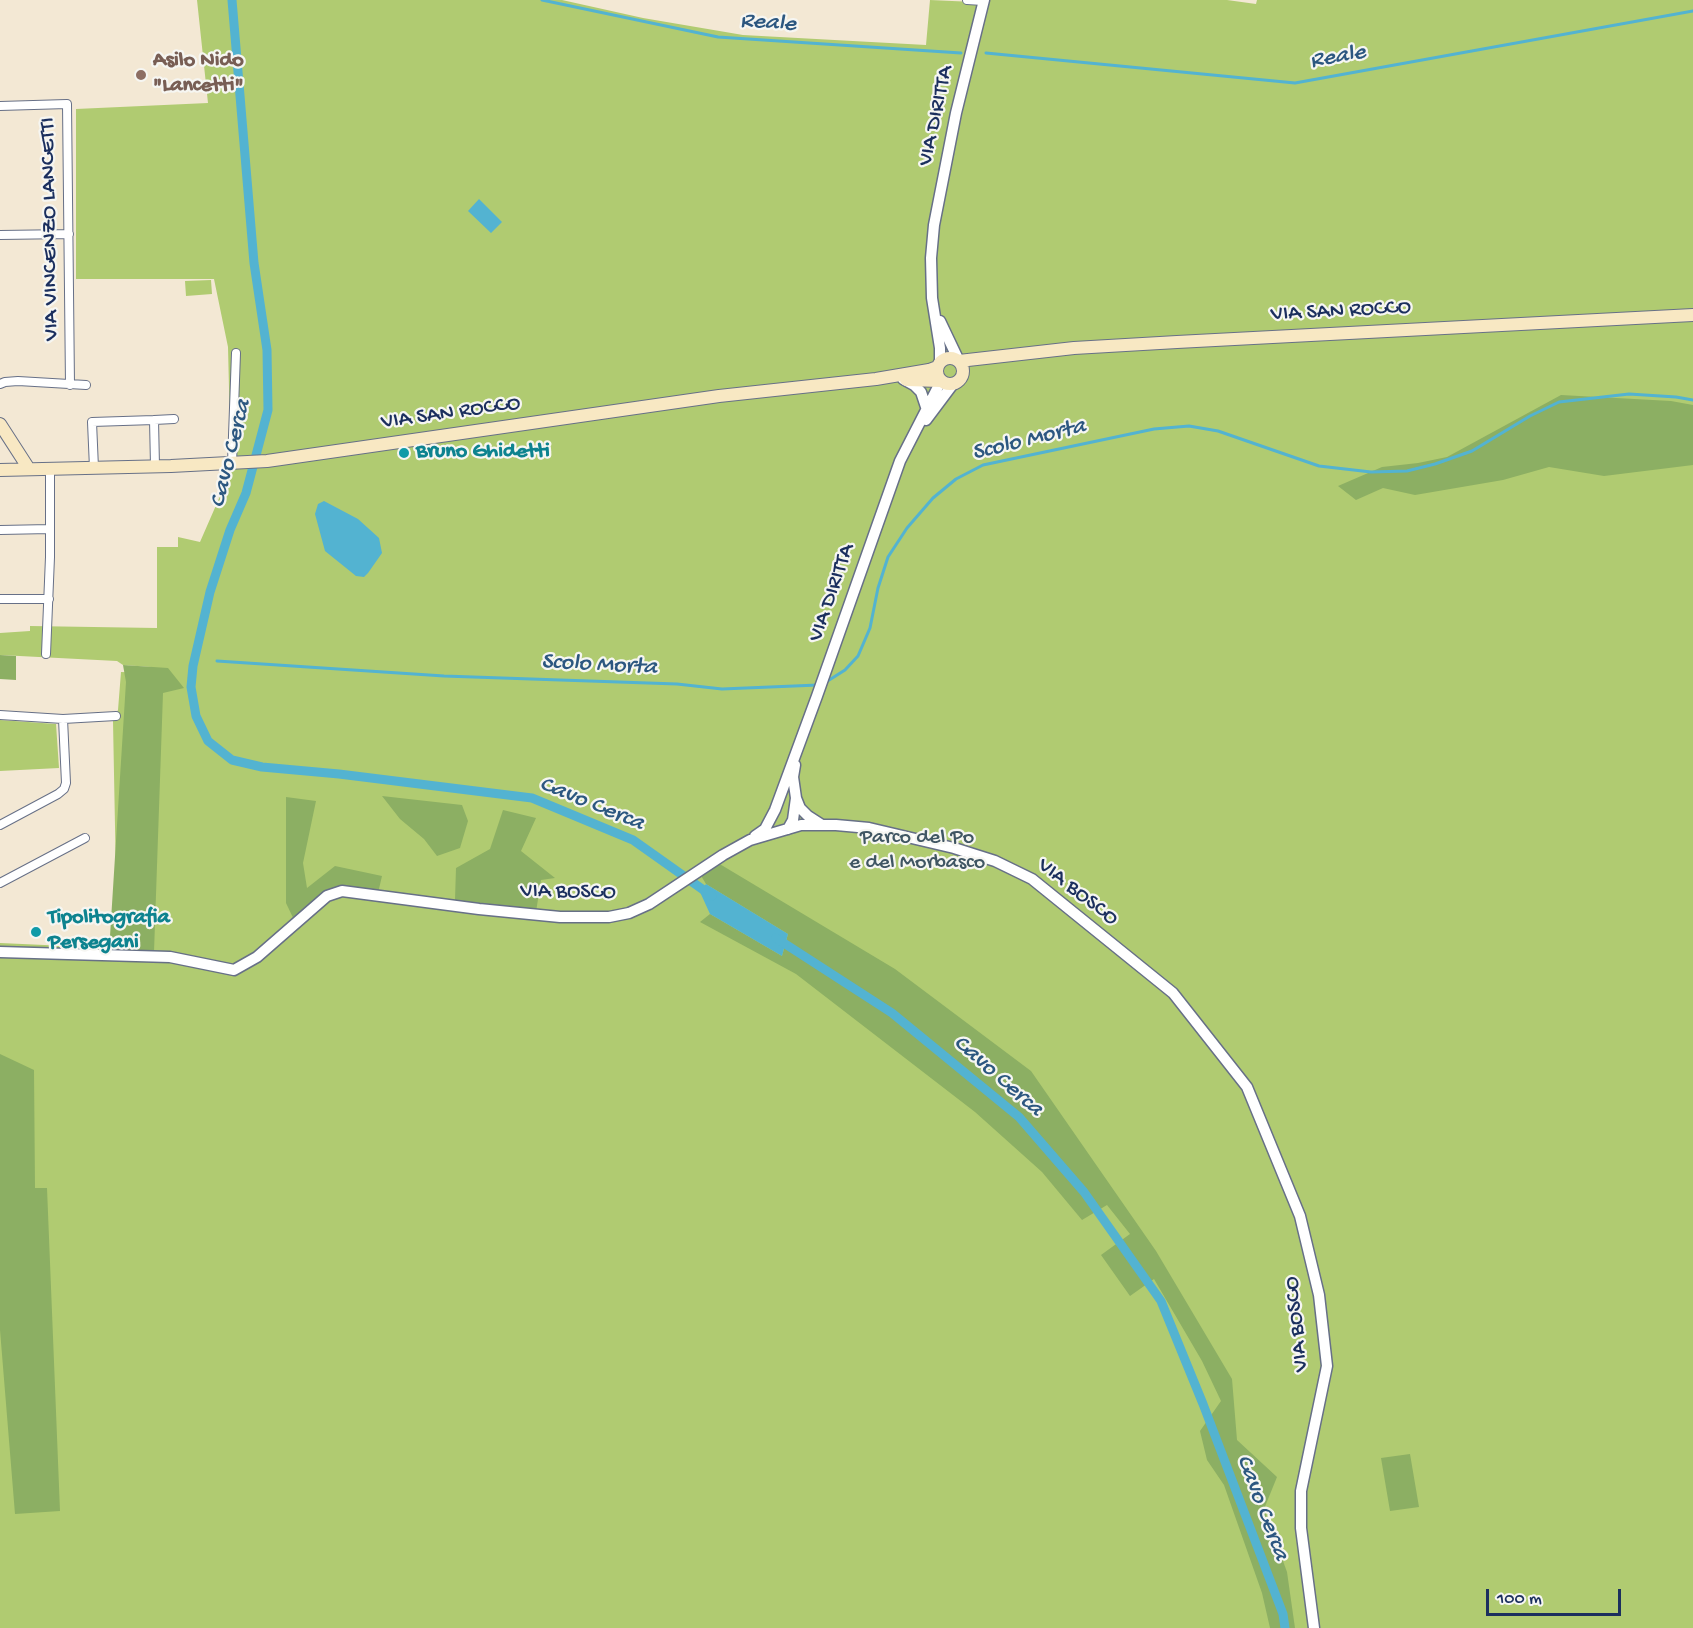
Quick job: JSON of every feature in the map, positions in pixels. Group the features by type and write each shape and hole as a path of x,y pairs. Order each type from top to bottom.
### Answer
{"main road":[{"name":"VIA SAN ROCCO","path":"961,366 992,358 1074,348 1693,315"},
{"path":"951,357 961,366 960,379 947,382 937,375 938,365 951,357"},
{"name":"VIA SAN ROCCO","path":"0,470 267,461 719,396 876,379 930,370 938,365"},
{"name":"VIA SAN ROCCO","path":"905,380 947,382"},
{"path":"0,424 29,470"}],"street":[{"path":"968,0 983,1"},
{"name":"VIA DIRITTA","path":"961,366 936,312 932,298 931,258 934,225 956,113 983,1"},
{"name":"VIA VINCENZO LANCETTI","path":"0,106 67,104 70,385"},
{"path":"0,235 69,234"},
{"name":"VIA DIRITTA","path":"936,312 941,353 938,365"},
{"path":"235,463 236,353"},
{"name":"VIA SAN ROCCO","path":"876,379 905,380"},
{"path":"905,380 921,392 926,407"},
{"path":"0,384 18,381 86,385"},
{"name":"VIA DIRITTA","path":"750,840 765,829 775,810 907,444 926,407 947,382"},
{"name":"VIA DIRITTA","path":"907,444 947,382"},
{"path":"94,468 92,422 174,419"},
{"path":"154,420 155,466"},
{"path":"46,654 49,599 50,469"},
{"path":"0,530 50,529"},
{"path":"0,599 49,599"},
{"path":"0,715 63,719 116,716"},
{"path":"0,825 64,789 66,783 63,719"},
{"name":"VIA DIRITTA","path":"788,829 793,820 796,798 795,755"},
{"path":"796,798 800,808 808,816 823,825"},
{"path":"775,810 788,829"},
{"name":"VIA BOSCO","path":"0,951 170,957 234,970 257,957 327,896 342,891 479,909 590,918 609,917 629,913 649,904 750,840 801,825 869,828 954,848 995,861 1032,879 1173,993 1247,1087 1300,1216 1319,1294 1327,1366 1304,1471 1300,1507 1300,1528 1314,1628"},
{"path":"0,883 85,838"}],"green space":[{"name":"Parco del Po e del Morbasco","path":"197,0 562,0 643,18 743,35 926,45 930,0 974,2 975,0 1227,0 1256,4 1257,0 1693,0 1693,1628 0,1628 0,943 111,948 116,879 113,721 118,710 121,672 148,673 151,667 123,665 117,661 0,655 0,633 30,631 30,626 157,628 157,547 178,547 178,537 200,542 231,471 228,347 214,279 76,279 76,109 208,103"},
{"path":"211,280 212,294 186,296 185,281"},
{"path":"1561,395 1671,401 1693,405 1693,465 1604,476 1549,467 1503,480 1415,495 1383,488 1356,500 1338,486 1382,467 1447,457"},
{"path":"0,655 16,656 16,680 0,679"},
{"path":"123,665 168,668 184,688 163,693 154,952 109,952 126,682"},
{"path":"0,720 56,724 59,768 0,771"},
{"path":"382,796 462,805 468,821 460,848 437,856 424,839 400,819"},
{"path":"286,797 316,801 303,863 307,888 335,866 382,876 378,893 342,890 296,924 286,903"},
{"path":"503,810 536,818 521,851 555,878 541,880 536,912 455,900 456,868 490,849"},
{"path":"718,863 895,969 1031,1071 1156,1251 1232,1379 1237,1440 1277,1477 1264,1509 1287,1572 1295,1628 1270,1628 1262,1593 1224,1485 1207,1460 1200,1431 1221,1401 1202,1361 1154,1279 1130,1296 1101,1255 1130,1234 1107,1205 1082,1220 1042,1172 975,1112 796,974 700,922 710,914 782,956 788,934 706,884 700,874"},
{"path":"0,1054 34,1070 35,1188 47,1188 60,1511 15,1514 0,1330"},
{"path":"1410,1454 1419,1507 1390,1511 1381,1458"}],"water":[{"path":"479,199 502,222 491,233 468,211"},
{"path":"324,501 358,519 379,538 382,553 364,577 356,576 325,551 315,514 318,504"},
{"path":"706,884 788,934 782,956 710,914 700,892"}],"waterway":[{"name":"Cavo Cerca","path":"232,0 254,263 267,350 268,410 246,493 230,530 210,592 193,666 191,687 196,716 208,741 232,760 262,767 339,774 532,798 633,840 712,896"},
{"name":"Reale","path":"542,0 718,37 961,53"},
{"name":"Reale","path":"986,53 1295,83 1693,11"},
{"name":"Scolo Morta","path":"826,682 845,670 858,656 870,628 878,588 888,557 907,528 933,498 956,479 983,465 1154,429 1189,426 1218,431 1319,466 1371,472 1407,471 1472,451 1530,416 1559,402 1629,394 1693,400"},
{"name":"Scolo Morta","path":"217,661 444,676 677,684 722,689 818,685"},
{"name":"Cavo Cerca","path":"776,938 892,1013 1019,1117 1084,1192 1161,1301 1283,1614 1285,1628"}],"place":[{"name":"Asilo Nido \"Lancetti\"","path":"141,75"},
{"name":"Bruno Ghidetti","path":"404,453"},
{"name":"Tipolitografia Persegani","path":"36,932"}]}
